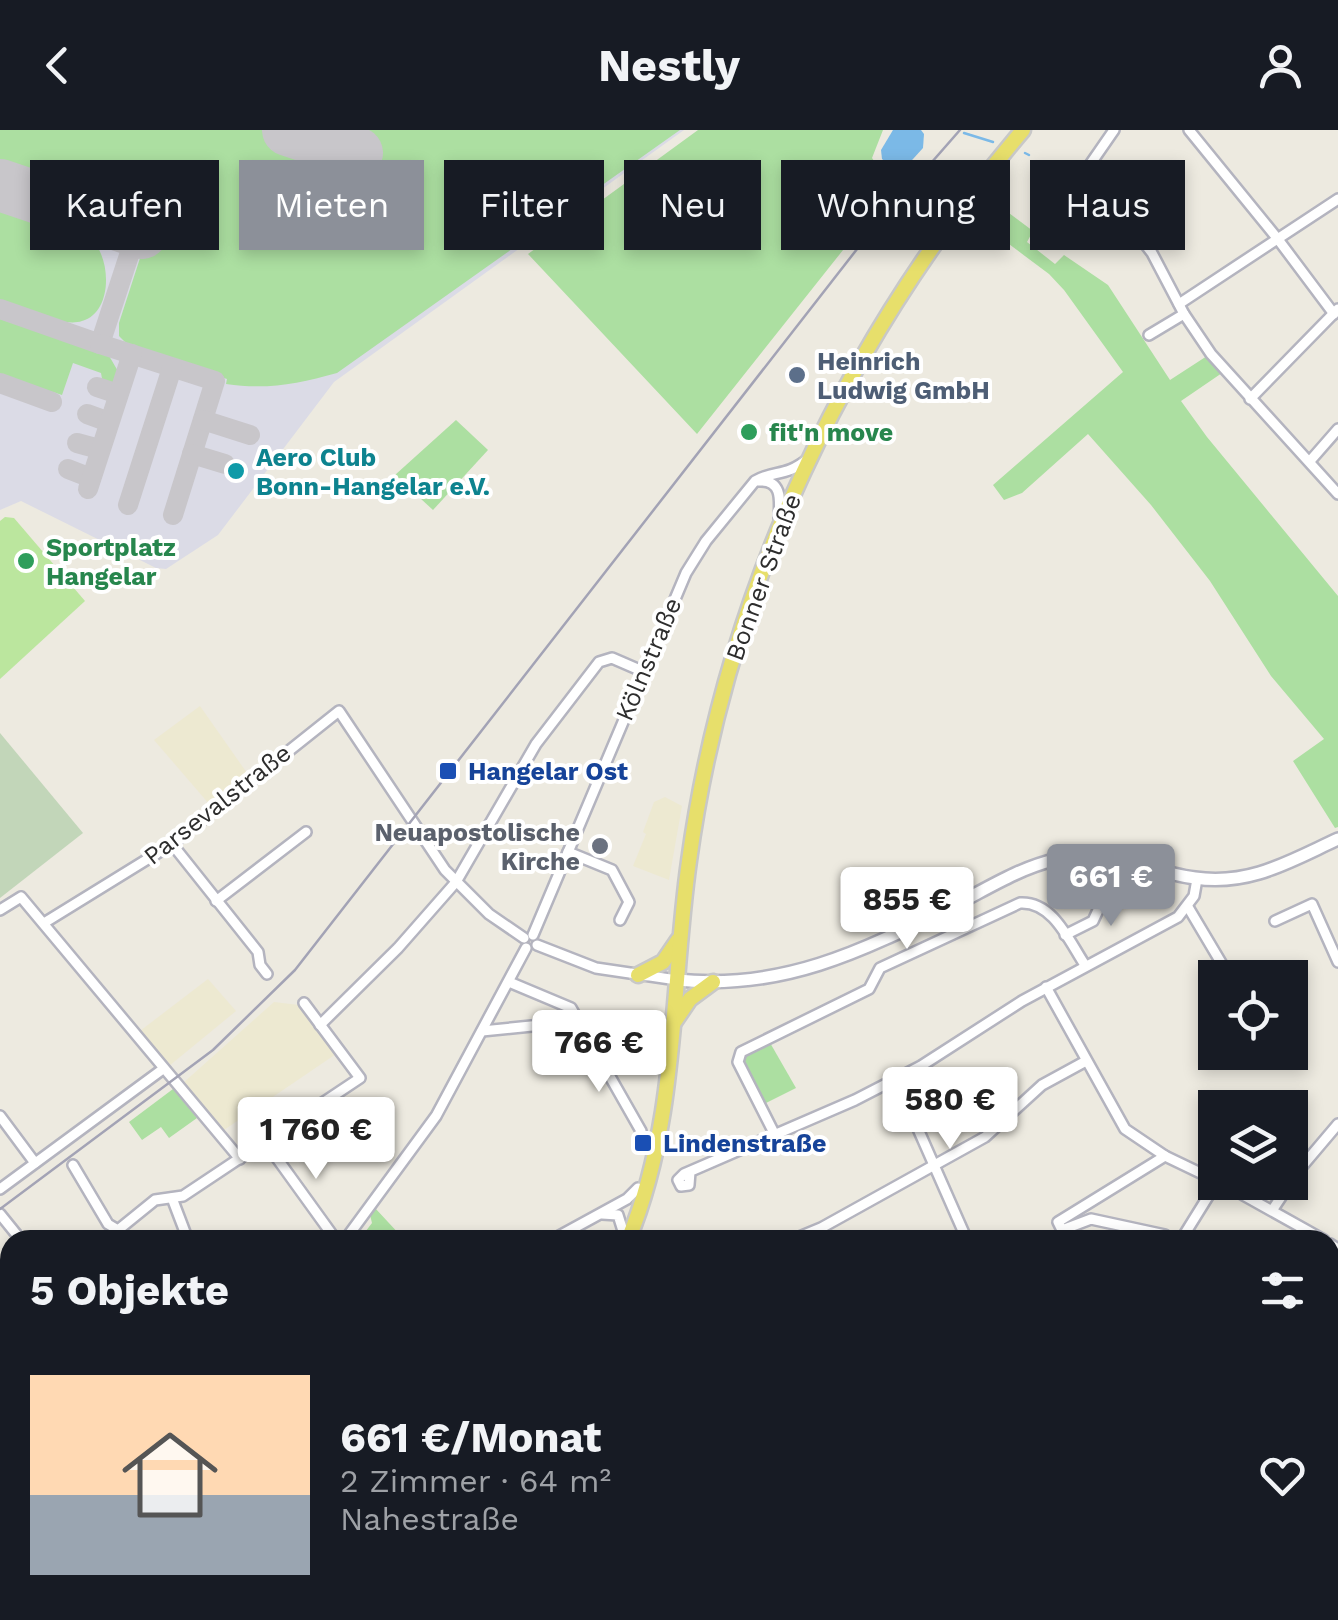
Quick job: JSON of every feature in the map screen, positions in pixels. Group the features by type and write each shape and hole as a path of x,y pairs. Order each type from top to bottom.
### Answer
{"main road":[{"name":"Bonner Straße","path":"626,1230 650,1173 666,1085 705,760 740,630 779,526 856,365 965,200 1023,130"},
{"path":"638,975 664,962 681,936"},
{"path":"672,1026 690,999 714,982"},
{"name":"Bonner Straße","path":"625,1230 666,1085"}],"street":[{"path":"1093,160 1114,130"},
{"path":"1189,130 1336,311 1250,399"},
{"path":"1150,335 1277,238 1338,198"},
{"path":"1150,250 1212,354 1338,494"},
{"path":"1310,461 1338,429"},
{"path":"755,481 787,473 809,458"},
{"path":"755,481 764,480 776,486 780,494 779,526"},
{"name":"Kölnstraße","path":"352,1230 436,1116 482,1031 530,941 686,572 755,481"},
{"path":"320,1025 398,948 456,882 536,744 599,662 612,658 642,671"},
{"name":"Parsevalstraße","path":"44,924 172,844 335,711 344,714 456,882"},
{"path":"216,901 306,832"},
{"path":"456,882 489,914 530,941 596,968 714,982 773,978 833,960 1050,861 1090,855 1118,857 1197,879 1258,876 1338,838"},
{"path":"172,844 258,952 260,965 267,974"},
{"path":"568,852 612,870 628,902 620,920"},
{"path":"690,1172 896,1078 1046,987 1178,917 1188,907 1197,879"},
{"path":"1065,935 1093,921 1099,908 1112,907 1141,892"},
{"path":"0,910 21,896 240,1159"},
{"path":"775,1134 738,1062 742,1052 868,989 880,968 1020,903 1030,902 1048,910 1086,965"},
{"path":"1276,921 1312,904 1338,962"},
{"path":"1188,907 1219,960"},
{"path":"508,982 571,1008 580,1021"},
{"path":"1046,987 1126,1129 1198,1172"},
{"path":"73,1165 114,1229 121,1229 155,1200 183,1196 266,1144 360,1078 304,1003"},
{"path":"482,1031 580,1021 599,1024 605,1034 592,1040 641,1132"},
{"path":"812,1230 985,1137 1042,1085 1086,1060"},
{"path":"0,1189 163,1069"},
{"path":"896,1078 963,1230"},
{"path":"0,1116 35,1163"},
{"path":"1273,1210 1299,1170 1338,1124"},
{"path":"266,1144 329,1230"},
{"path":"1062,1230 1058,1222 1165,1156"},
{"path":"570,1230 627,1199 638,1188"},
{"path":"172,1198 184,1230"},
{"path":"1188,1230 1206,1200"},
{"path":"1253,1200 1307,1230"},
{"path":"599,1214 618,1215 621,1230"},
{"path":"1072,1230 1091,1219 1142,1230"}],"shaded area":[{"path":"0,130 684,130 642,160 624,160 624,173 604,188 604,160 444,160 444,250 517,250 334,382 218,535 166,569 156,568 21,501 0,510"},
{"path":"200,706 247,773 210,805 154,740"},
{"path":"665,797 682,806 669,880 633,866 654,802"},
{"path":"208,979 236,1011 169,1066 140,1031"},
{"path":"274,1002 299,1005 336,1054 224,1130 183,1083"}],"green space":[{"path":"0,130 680,130 638,160 624,160 624,170 604,184 604,160 444,160 444,250 511,250 337,373 268,386 226,384 227,379 128,345 119,336 119,323 143,250 219,250 219,160 30,160 30,176 0,166"},
{"path":"698,130 883,130 873,160 781,160 781,250 843,250 697,434 528,254 533,250 604,250 604,199 624,184 624,250 761,250 761,160 657,160"},
{"path":"0,203 30,212 30,250 99,250 102,256 104,295 92,316 82,321 64,322 0,300"},
{"path":"1010,214 1030,229 1030,250 1037,250 1055,264 1064,255 1108,285 1170,380 1207,356 1222,373 1181,401 1338,596 1338,827 1335,828 1293,761 1324,739 1271,676 1210,581 1151,505 1088,434 1022,493 1004,500 993,485 1123,372 1049,274 1010,245"},
{"path":"0,319 108,354 119,373 113,388 103,384 101,373 73,363 62,395 0,375"},
{"path":"456,420 488,450 433,510 395,475"},
{"name":"Sportplatz Hangelar","path":"14,518 85,601 0,679 0,521"},
{"path":"0,733 83,833 0,898"},
{"path":"769,1041 796,1088 764,1104 741,1061 744,1053"},
{"path":"173,1089 197,1118 169,1138 161,1127 142,1140 129,1122"},
{"path":"375,1208 395,1230 367,1230 372,1223 370,1215"}],"water":[{"path":"893,130 921,130 924,134 923,148 912,160 883,160 881,150"}],"waterway":[{"path":"964,133 993,142"},
{"path":"1025,153 1029,155"}],"taxiway":[{"path":"0,309 100,344 131,250"},
{"path":"100,344 215,381 173,515"},
{"path":"88,489 132,354"},
{"path":"128,505 172,368"},
{"path":"0,383 52,402"},
{"path":"97,387 118,394"},
{"path":"87,414 109,422"},
{"path":"203,420 250,435"},
{"path":"77,443 99,449"},
{"path":"192,454 225,464"},
{"path":"68,469 91,478"}],"runway":[{"path":"288,130 357,153"},
{"path":"0,185 30,195"}],"tram line":[{"path":"0,1209 213,1050 295,970 868,235 960,130"}],"place":[{"name":"Heinrich Ludwig GmbH","path":"797,375"},
{"name":"fit'n move","path":"749,432"},
{"name":"Aero Club Bonn-Hangelar e.V.","path":"236,471"},
{"name":"Sportplatz Hangelar","path":"26,561"},
{"name":"Hangelar Ost","path":"448,771"},
{"name":"Neuapostolische Kirche","path":"600,846"},
{"name":"Lindenstraße","path":"643,1143"}]}
